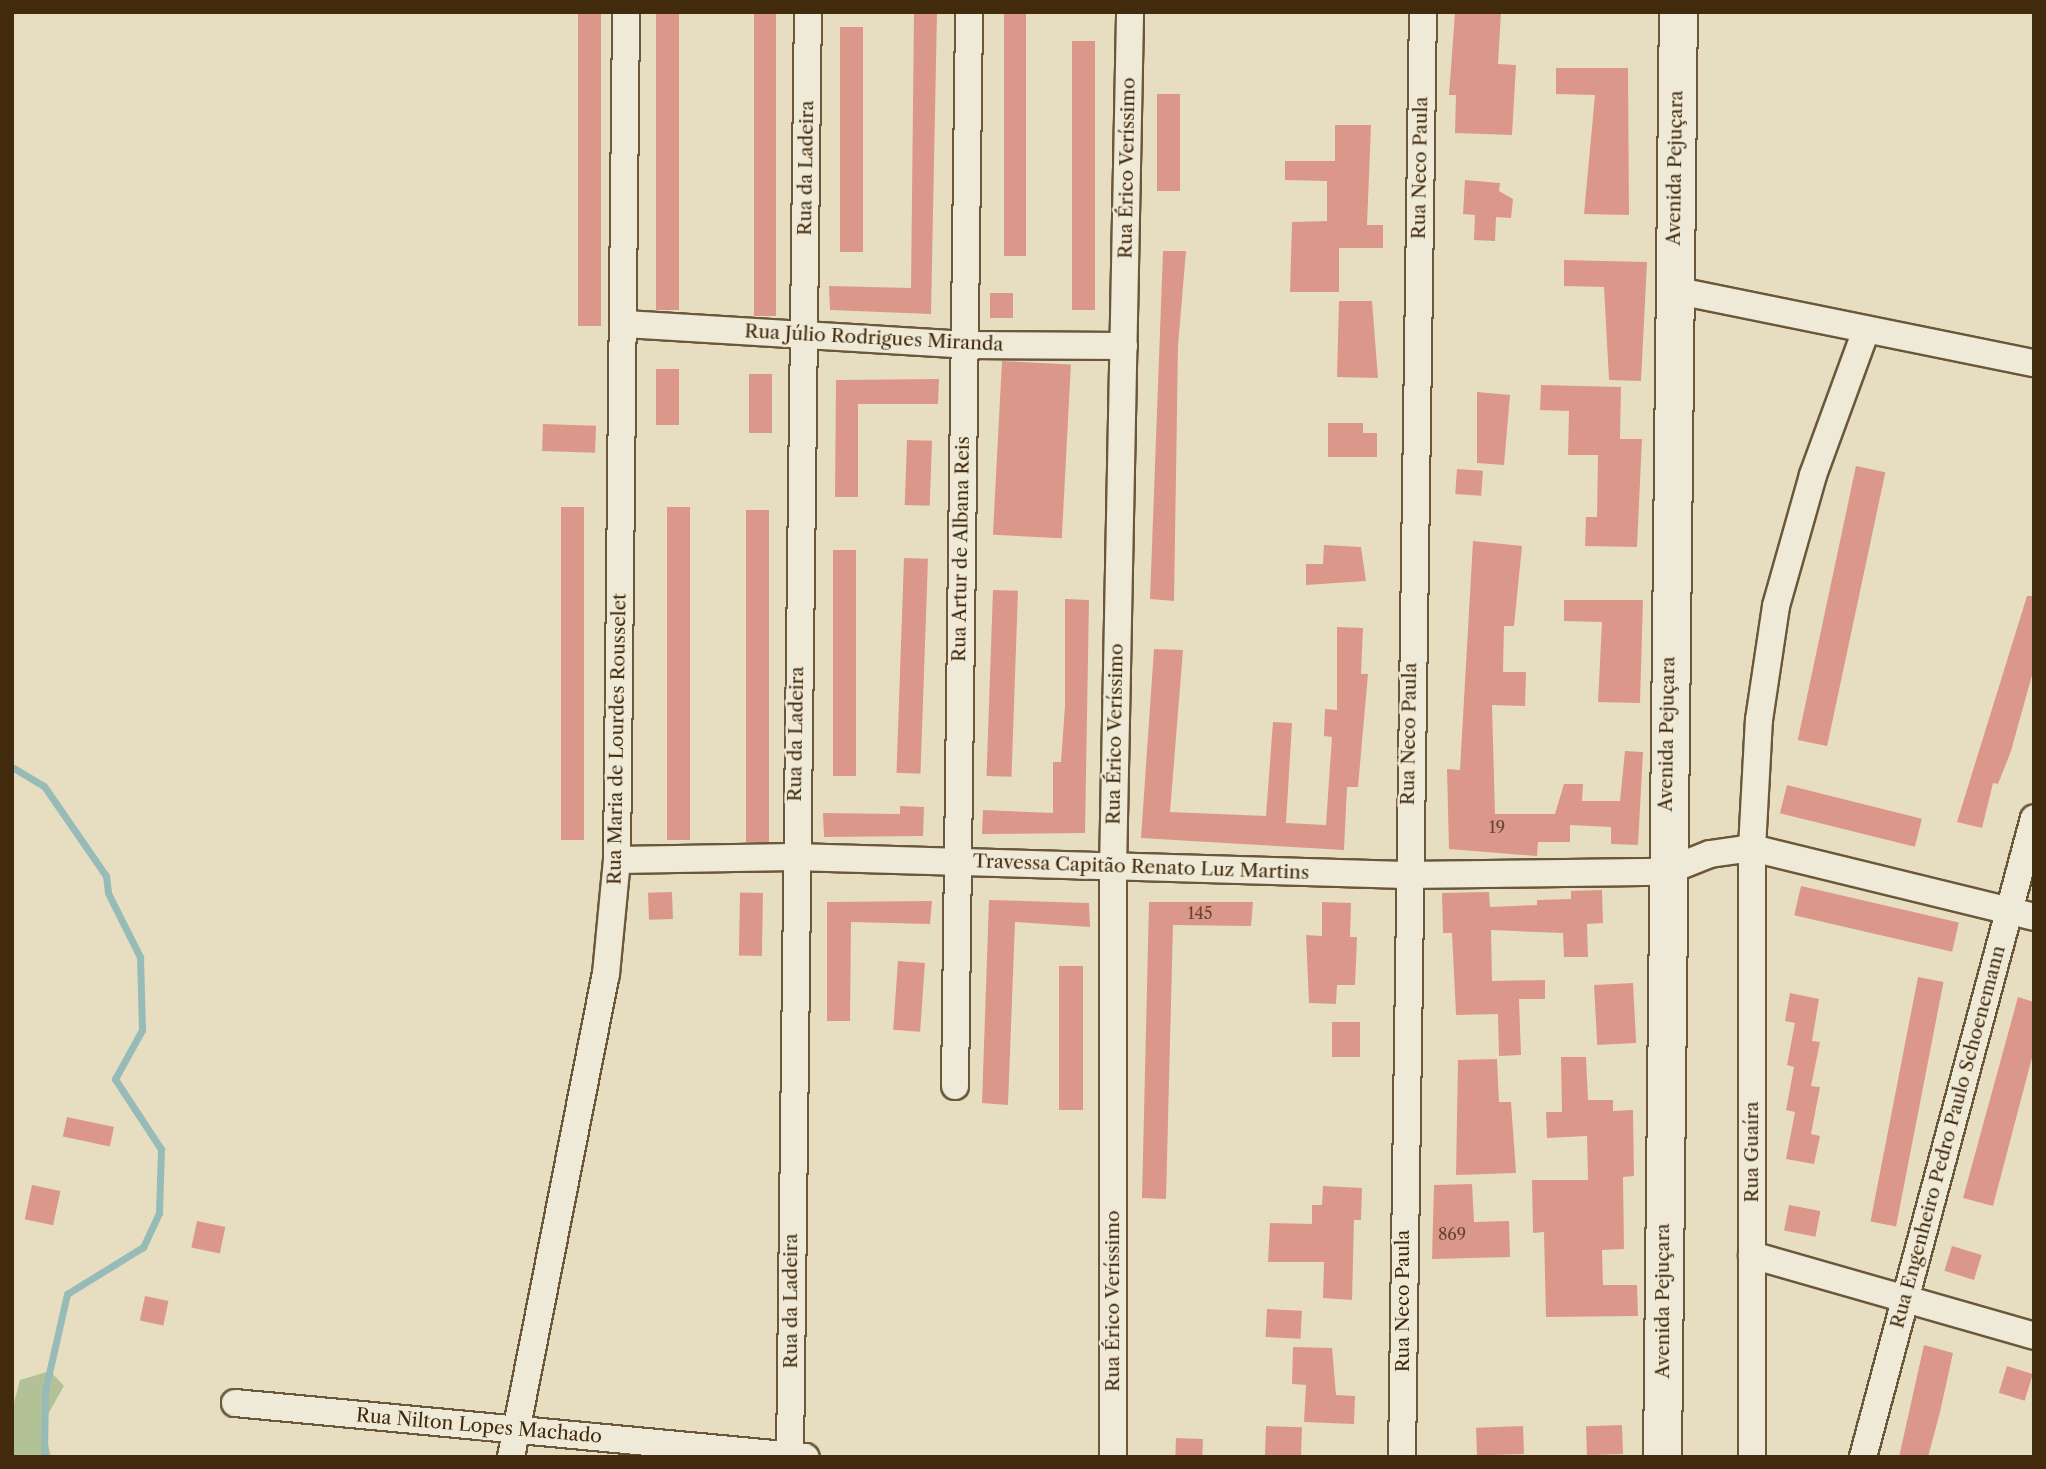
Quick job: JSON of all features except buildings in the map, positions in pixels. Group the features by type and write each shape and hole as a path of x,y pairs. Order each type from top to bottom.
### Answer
{"street":[{"name":"Rua Maria de Lourdes Rousselet","path":"511,1457 606,974 617,860 625,324 626,12"},
{"name":"Rua da Ladeira","path":"795,1456 794,857 808,12"},
{"name":"Rua Artur de Albana Reis","path":"955,1086 954,860 966,345 969,12"},
{"name":"Rua Érico Veríssimo","path":"1113,1457 1112,870 1130,12"},
{"name":"Rua Neco Paula","path":"1402,1457 1406,876 1423,12"},
{"name":"Avenida Pejuçara","path":"1662,1457 1665,872 1678,12"},
{"path":"1674,290 2034,363"},
{"name":"Rua Júlio Rodrigues Miranda","path":"625,324 966,345 1124,346"},
{"name":"Rua Guaíra","path":"1752,1457 1752,848 1759,720 1776,606 1813,475 1866,330"},
{"name":"Rua Engenheiro Pedro Paulo Schoenemann","path":"1863,1457 1906,1296 2021,914 2034,818"},
{"name":"Travessa Capitão Renato Luz Martins","path":"617,860 794,857 954,860 1112,870 1406,876 1665,872 1752,848"},
{"path":"1752,848 2021,914"},
{"path":"1752,1255 1906,1296 2034,1336"},
{"name":"Rua Nilton Lopes Machado","path":"235,1403 795,1456"}],"green space":[{"path":"50,1371 64,1386 43,1423 51,1457 14,1457 12,1410 20,1380"}],"waterway":[{"path":"12,767 44,786 106,876 108,893 140,957 142,1030 115,1079 161,1149 159,1213 143,1247 67,1294 45,1391 44,1457"}]}
